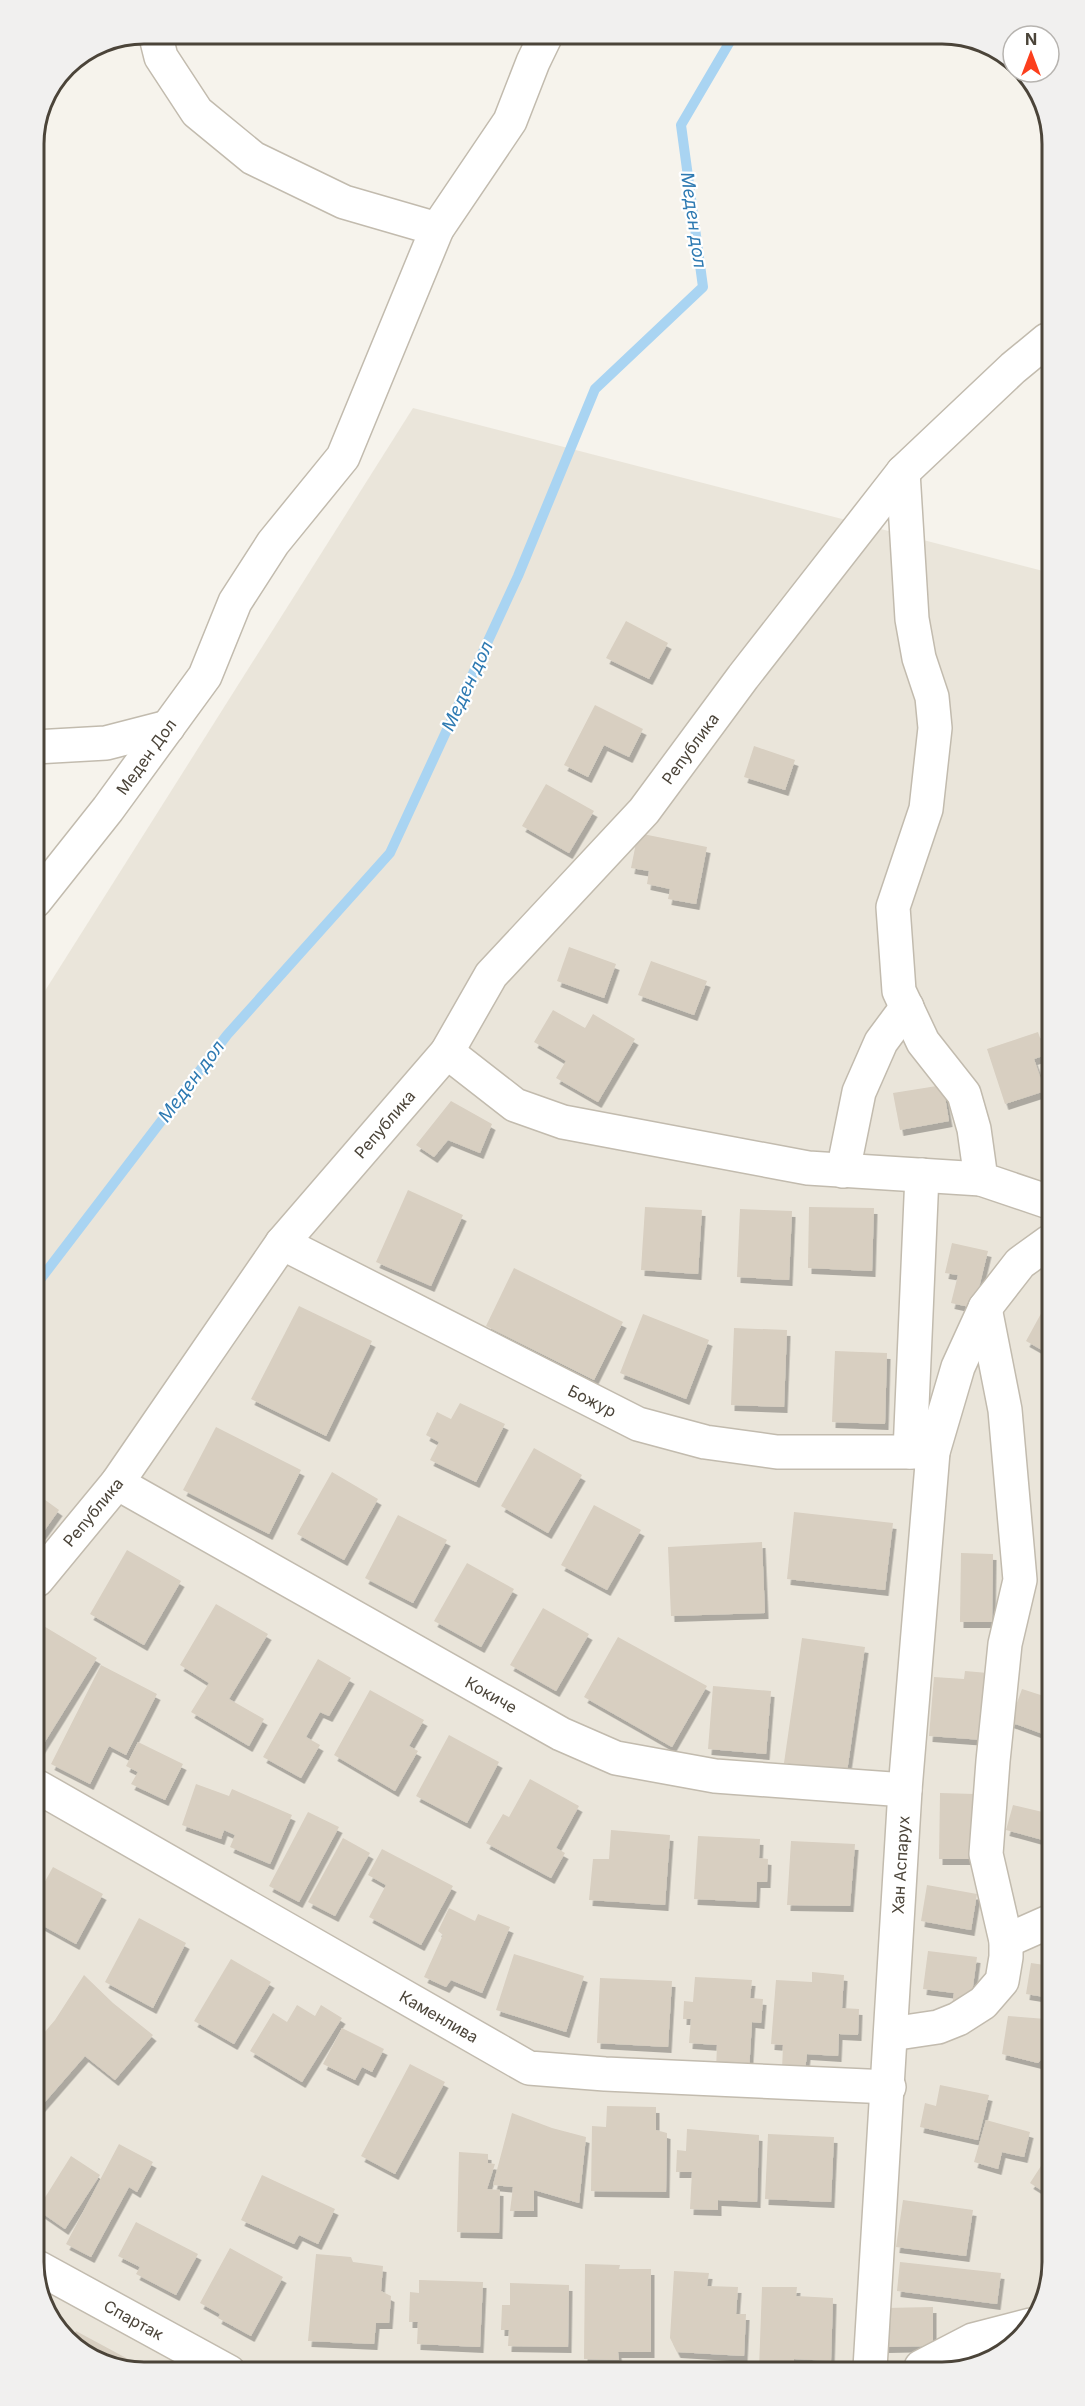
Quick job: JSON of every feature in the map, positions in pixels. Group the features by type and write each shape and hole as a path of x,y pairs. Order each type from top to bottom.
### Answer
{"street":[{"path":"157,44 160,57 197,112 253,158 344,202 437,230"},
{"name":"Меден Дол","path":"44,890 108,809 205,676 235,602 273,543 343,457 437,230 510,122 532,62 541,44"},
{"name":"Република","path":"44,1572 117,1483 282,1243 447,1052 491,975 644,811 743,677 903,472 1013,368 1042,344"},
{"path":"903,472 912,619 919,658 932,697 935,728 926,809 893,907 899,991 923,1042 964,1094 975,1129 981,1179"},
{"path":"44,746 106,743 168,727"},
{"path":"843,1171 859,1092 881,1042 907,1007"},
{"path":"447,1052 515,1105 563,1122 808,1168 981,1179 1042,1200"},
{"path":"922,1175 922,1452"},
{"name":"Божур","path":"282,1243 638,1424 705,1442 777,1452 922,1452"},
{"name":"Хан Аспарух","path":"870,2362 889,2087 922,1452 985,1308 1020,1263 1042,1247"},
{"path":"891,2034 938,2027 958,2019 983,2003 1002,1981 1006,1941 986,1854 1005,1644 1020,1580 1005,1410 985,1308"},
{"name":"Кокиче","path":"117,1483 561,1734 616,1758 715,1776 905,1790"},
{"name":"Каменлива","path":"44,1790 529,2068 605,2074 889,2087"},
{"path":"1006,1941 1042,1925"},
{"name":"Спартак","path":"44,2271 211,2362"},
{"path":"931,2362 973,2340 1016,2329"}],"shaded area":[{"path":"413,408 1042,571 1042,2263 1040,2282 1031,2307 1021,2323 1002,2342 974,2357 955,2362 137,2362 124,2361 93,2349 64,2323 49,2295 44,2276 44,992"}],"building":[{"path":"626,621 668,643 649,679 606,658"},
{"path":"595,705 643,729 629,757 604,745 588,777 564,765"},
{"path":"754,746 795,760 785,790 744,777"},
{"path":"546,784 594,811 569,853 522,826"},
{"path":"638,833 707,847 696,904 668,899 670,889 647,884 649,871 631,868"},
{"path":"569,947 616,964 604,998 557,981"},
{"path":"651,961 707,981 694,1015 638,995"},
{"path":"553,1010 585,1028 593,1014 635,1039 598,1102 556,1078 566,1061 534,1042"},
{"path":"1038,1032 1042,1044 1042,1056 1034,1059 1042,1082 1042,1092 1005,1104 987,1049"},
{"path":"943,1085 949,1121 900,1130 893,1093"},
{"path":"451,1101 492,1124 480,1153 448,1140 434,1157 416,1145"},
{"path":"408,1190 463,1215 431,1286 376,1262"},
{"path":"645,1207 702,1210 698,1274 641,1270"},
{"path":"809,1207 874,1208 872,1271 808,1268"},
{"path":"740,1209 792,1211 789,1280 737,1277"},
{"path":"952,1243 988,1251 974,1308 951,1303 958,1275 945,1273"},
{"path":"514,1268 623,1322 594,1380 486,1326"},
{"path":"299,1306 372,1341 326,1436 251,1399"},
{"path":"1042,1312 1042,1350 1026,1341"},
{"path":"643,1314 709,1340 686,1399 620,1373"},
{"path":"734,1328 787,1330 784,1407 731,1405"},
{"path":"835,1351 887,1353 885,1424 832,1422"},
{"path":"460,1403 505,1424 476,1482 430,1460 439,1442 426,1435 437,1412 451,1419"},
{"path":"216,1427 301,1470 269,1534 183,1490"},
{"path":"534,1448 582,1475 548,1533 501,1506"},
{"path":"332,1472 378,1499 344,1560 297,1534"},
{"path":"44,1499 59,1510 44,1531"},
{"path":"594,1505 641,1530 607,1590 561,1565"},
{"path":"794,1512 893,1523 885,1590 787,1579"},
{"path":"398,1515 447,1540 413,1603 365,1578"},
{"path":"762,1542 765,1613 671,1616 668,1547"},
{"path":"127,1550 181,1581 144,1645 90,1614"},
{"path":"961,1553 993,1554 992,1622 960,1622"},
{"path":"467,1563 514,1589 481,1647 434,1621"},
{"path":"216,1604 268,1634 229,1699 264,1719 249,1746 191,1712 209,1683 180,1665"},
{"path":"543,1608 589,1634 556,1691 510,1665"},
{"path":"44,1626 97,1658 44,1743"},
{"path":"618,1637 707,1686 672,1747 584,1697"},
{"path":"802,1638 865,1647 847,1772 784,1763"},
{"path":"318,1659 351,1678 329,1716 320,1712 306,1737 320,1745 301,1778 263,1757"},
{"path":"101,1665 157,1694 126,1755 109,1746 90,1784 51,1764"},
{"path":"965,1671 988,1673 983,1740 929,1736 934,1677 964,1679"},
{"path":"713,1686 771,1691 766,1754 708,1749"},
{"path":"1022,1689 1042,1695 1042,1734 1010,1722"},
{"path":"370,1690 424,1720 409,1746 418,1751 395,1791 334,1755"},
{"path":"449,1735 499,1762 467,1823 416,1796"},
{"path":"138,1742 183,1764 165,1800 131,1784 138,1772 126,1766"},
{"path":"530,1779 579,1806 556,1848 565,1853 551,1878 486,1843 503,1814 509,1817"},
{"path":"196,1784 229,1796 232,1789 292,1815 270,1864 230,1847 235,1835 224,1830 221,1839 182,1825"},
{"path":"940,1793 975,1794 974,1859 939,1859"},
{"path":"1013,1805 1042,1812 1042,1840 1006,1830"},
{"path":"308,1812 339,1827 299,1902 269,1886"},
{"path":"611,1830 670,1835 665,1905 589,1900 593,1859 609,1859"},
{"path":"698,1836 760,1839 759,1858 768,1859 767,1882 757,1882 756,1902 694,1899"},
{"path":"343,1838 370,1853 335,1916 308,1902"},
{"path":"791,1841 855,1844 850,1906 787,1905"},
{"path":"382,1849 453,1886 421,1945 369,1917 386,1885 368,1875"},
{"path":"53,1867 103,1894 76,1944 44,1926 44,1883"},
{"path":"927,1885 977,1894 971,1930 921,1921"},
{"path":"449,1908 475,1921 478,1914 510,1927 482,1993 451,1980 446,1987 424,1977 443,1935 438,1931"},
{"path":"139,1918 186,1943 153,2008 105,1982"},
{"path":"928,1951 977,1957 970,2008 952,2005 954,1993 923,1989"},
{"path":"514,1954 584,1976 566,2032 496,2010"},
{"path":"231,1959 271,1982 234,2044 194,2021"},
{"path":"1031,1963 1042,1965 1042,1997 1026,1994"},
{"path":"812,1972 844,1975 842,2008 859,2009 858,2035 839,2034 838,2056 807,2054 805,2071 782,2070 783,2045 771,2044 776,1980 812,1982"},
{"path":"84,1975 113,2003 153,2035 115,2080 85,2056 44,2103 44,2033"},
{"path":"695,1977 752,1980 750,1998 763,1999 761,2023 752,2022 749,2072 716,2070 717,2045 689,2043 691,2019 683,2019 684,2001 693,2002"},
{"path":"600,1978 672,1981 668,2047 597,2043"},
{"path":"297,2005 315,2016 321,2005 342,2018 302,2082 250,2051 273,2013 287,2022"},
{"path":"1008,2016 1042,2019 1042,2059 1038,2063 1002,2054"},
{"path":"342,2028 384,2049 372,2072 362,2067 355,2080 323,2064"},
{"path":"410,2064 445,2082 395,2174 361,2156"},
{"path":"940,2085 989,2095 978,2140 920,2127 925,2103 936,2106"},
{"path":"607,2106 656,2107 656,2130 667,2133 666,2192 591,2191 592,2126 606,2127"},
{"path":"512,2113 552,2128 586,2137 579,2203 534,2190 534,2211 510,2211 513,2187 493,2185"},
{"path":"986,2120 1030,2132 1024,2157 1002,2152 998,2169 974,2162"},
{"path":"687,2129 759,2135 757,2202 718,2200 718,2210 690,2209 692,2172 676,2172 677,2150 686,2151"},
{"path":"768,2134 834,2137 831,2202 765,2199"},
{"path":"119,2144 153,2162 137,2192 129,2187 91,2257 66,2244"},
{"path":"459,2152 488,2154 488,2163 495,2164 487,2189 500,2190 499,2233 457,2232"},
{"path":"71,2156 100,2175 65,2229 44,2214 44,2199"},
{"path":"1042,2164 1042,2191 1030,2183"},
{"path":"262,2175 335,2209 318,2244 299,2235 294,2244 241,2220"},
{"path":"903,2200 973,2210 966,2256 896,2247"},
{"path":"136,2222 198,2254 176,2295 136,2274 140,2267 118,2256"},
{"path":"230,2248 283,2277 251,2336 218,2318 220,2314 200,2303"},
{"path":"316,2254 351,2257 353,2262 383,2266 381,2291 391,2296 389,2323 376,2323 374,2344 308,2341"},
{"path":"900,2262 1001,2273 997,2304 897,2291"},
{"path":"585,2264 620,2265 619,2269 651,2269 651,2352 618,2352 619,2360 584,2359"},
{"path":"674,2271 709,2273 707,2286 738,2287 736,2314 746,2314 744,2356 677,2352 670,2338"},
{"path":"419,2280 483,2282 480,2347 417,2344 418,2322 409,2322 410,2292 419,2293"},
{"path":"510,2283 569,2285 568,2347 508,2346 509,2330 501,2330 502,2305 510,2305"},
{"path":"762,2287 797,2287 796,2296 833,2298 831,2361 794,2359 794,2362 759,2362"},
{"path":"933,2307 933,2346 885,2347 885,2308"},
{"path":"76,2331 133,2362 111,2357 93,2349 74,2334"}],"waterway":[{"name":"Меден дол","path":"44,1275 227,1035 390,853 518,576 595,389 703,287 681,125 729,44"}]}
